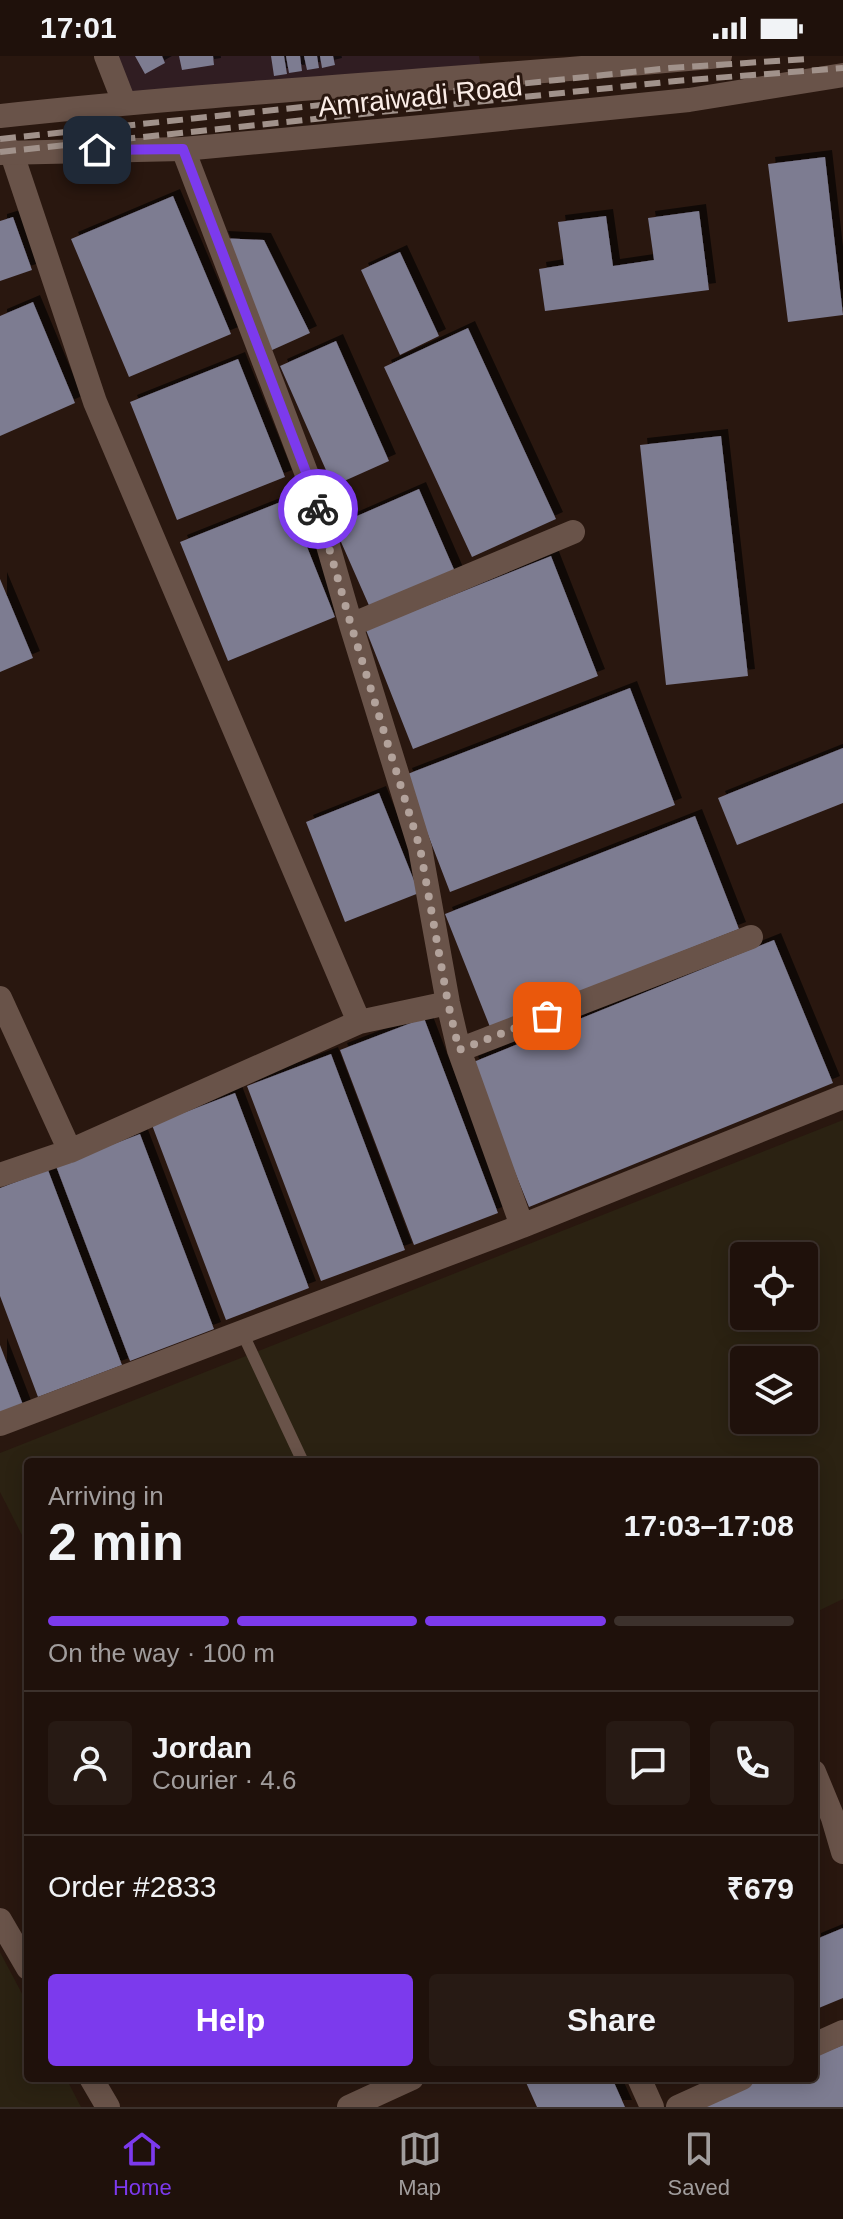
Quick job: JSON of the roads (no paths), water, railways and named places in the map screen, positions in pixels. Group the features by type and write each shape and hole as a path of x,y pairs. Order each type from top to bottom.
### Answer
{"street":[{"path":"106,56 124,102"},
{"path":"0,116 124,102 524,74 720,56"},
{"name":"Amraiwadi Road","path":"5,152 183,149 689,100 843,75"},
{"path":"183,149 309,480 420,848 459,1050 522,1226"},
{"path":"5,152 95,402 359,1022"},
{"path":"351,625 573,532"},
{"path":"459,1050 751,937"},
{"path":"0,998 70,1151"},
{"path":"0,1175 70,1151 359,1022 448,1003"},
{"path":"0,1424 522,1226 843,1097"},
{"path":"818,1792 824,1822 843,1852"},
{"path":"0,1920 24,1961"},
{"path":"818,2043 843,2032"},
{"path":"93,2082 108,2107"},
{"path":"349,2107 403,2082"},
{"path":"641,2082 652,2107"},
{"path":"678,2107 733,2082"}],"lane":[{"path":"242,1332 301,1458"}],"railway":[{"path":"0,139 670,68 807,59"},
{"path":"0,152 676,81 843,68"}]}
